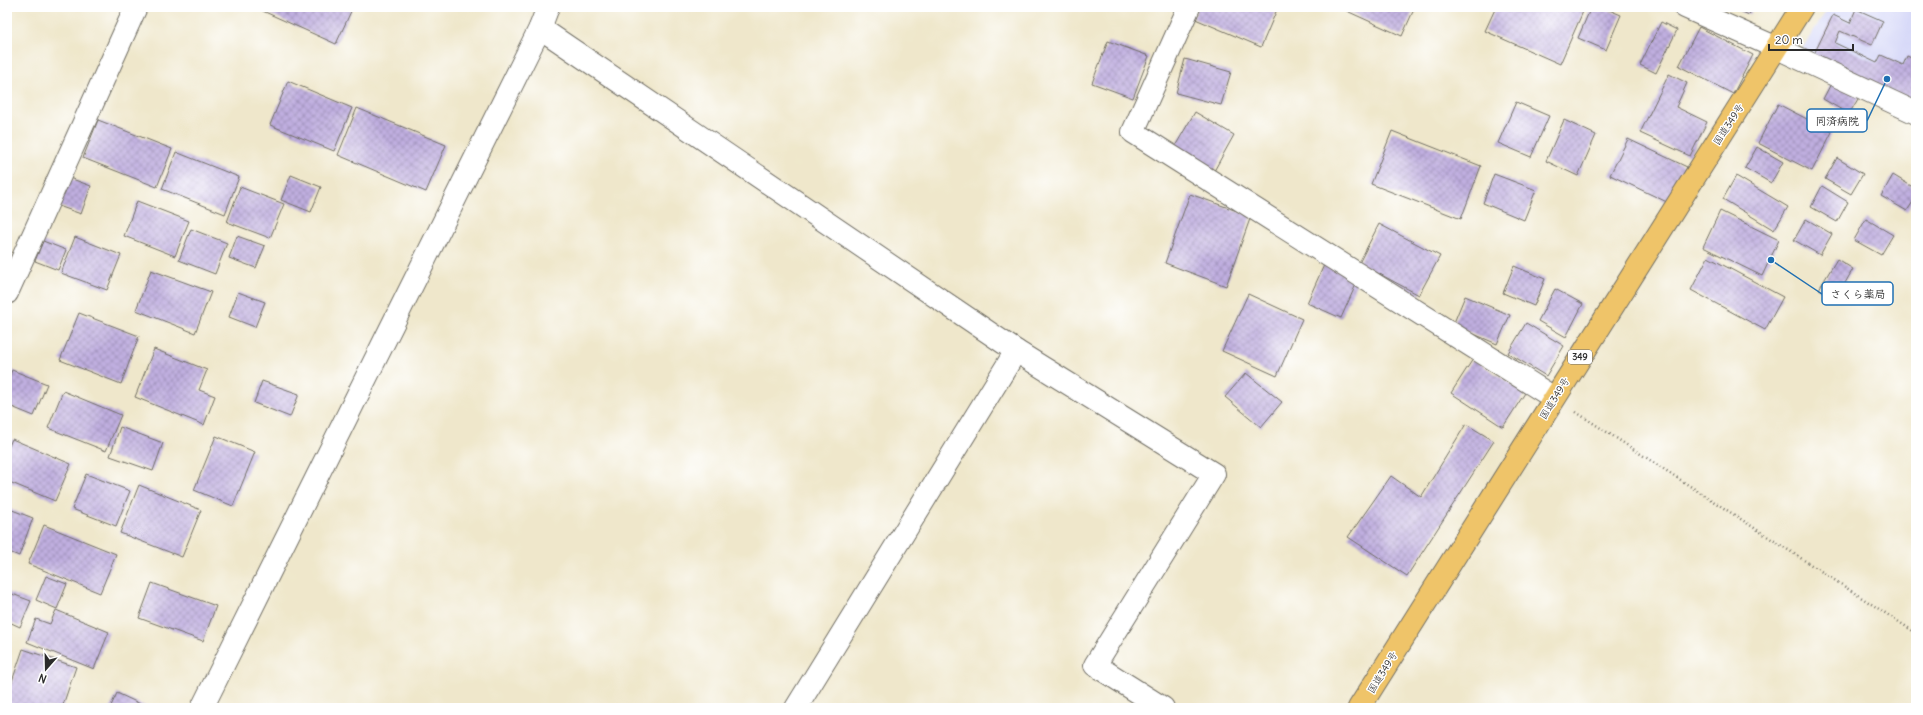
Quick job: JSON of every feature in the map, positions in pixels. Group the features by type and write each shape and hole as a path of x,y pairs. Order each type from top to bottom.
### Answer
{"highway":[{"name":"国道349号","path":"1359,708 1802,7"}],"street":[{"path":"7,293 136,7"},
{"path":"202,708 540,28 548,7"},
{"path":"1189,7 1133,132 1554,398"},
{"path":"1685,7 1777,48 1916,114"},
{"path":"540,28 1016,351 1214,474 1095,665 1163,708"},
{"path":"796,708 1016,351"}],"path":[{"path":"1554,398 1916,634"}],"shaded area":[{"path":"1829,7 1916,7 1916,107 1800,52"}],"building":[{"path":"254,7 353,7 336,44"},
{"path":"1198,7 1278,7 1261,47 1193,18"},
{"path":"1338,7 1415,7 1402,36"},
{"path":"1496,7 1585,7 1560,64 1485,31"},
{"path":"1591,7 1602,7 1621,15 1606,50 1578,38"},
{"path":"1731,7 1752,7 1749,15"},
{"path":"1856,9 1883,21 1872,45 1840,31 1835,43 1877,63 1881,55 1903,65 1907,56 1916,60 1916,103 1814,54 1833,15 1850,23"},
{"path":"1661,22 1677,30 1656,73 1640,65"},
{"path":"1699,27 1753,55 1733,94 1679,66"},
{"path":"1108,41 1149,56 1133,98 1092,83"},
{"path":"1185,59 1231,72 1221,105 1176,93"},
{"path":"1669,74 1687,83 1676,107 1707,122 1690,156 1640,133"},
{"path":"1834,78 1861,94 1849,114 1823,99"},
{"path":"288,81 352,108 334,151 270,125"},
{"path":"1516,102 1549,116 1531,157 1498,143"},
{"path":"1778,104 1832,132 1812,171 1758,143"},
{"path":"357,108 446,145 426,192 338,155"},
{"path":"1195,112 1234,135 1214,171 1174,148"},
{"path":"98,120 172,149 157,187 83,158"},
{"path":"1564,120 1596,135 1578,176 1546,161"},
{"path":"1392,131 1481,166 1461,219 1371,184"},
{"path":"1628,139 1687,167 1669,203 1610,175"},
{"path":"1757,147 1783,162 1771,183 1745,168"},
{"path":"176,152 239,177 225,214 162,189"},
{"path":"1837,158 1863,174 1851,194 1825,179"},
{"path":"1494,174 1536,190 1524,220 1483,203"},
{"path":"291,175 321,187 311,212 281,200"},
{"path":"1893,175 1916,189 1916,197 1907,211 1881,196"},
{"path":"64,176 91,186 81,214 53,204"},
{"path":"1736,176 1788,207 1774,230 1723,199"},
{"path":"1822,186 1848,202 1837,222 1811,207"},
{"path":"240,187 284,204 270,238 227,222"},
{"path":"1190,194 1251,216 1226,286 1165,263"},
{"path":"137,201 189,221 175,256 124,236"},
{"path":"1720,211 1779,240 1762,276 1703,247"},
{"path":"1806,219 1832,234 1820,255 1794,240"},
{"path":"1866,219 1893,235 1881,255 1854,240"},
{"path":"1379,224 1440,256 1419,295 1359,263"},
{"path":"191,229 227,243 215,274 179,260"},
{"path":"237,236 265,246 256,268 229,258"},
{"path":"75,237 121,255 107,290 61,273"},
{"path":"43,241 66,250 58,270 35,261"},
{"path":"1708,257 1783,297 1765,330 1691,290"},
{"path":"1837,259 1853,269 1836,299 1819,289"},
{"path":"1324,265 1358,280 1341,318 1307,303"},
{"path":"1514,266 1545,279 1534,306 1503,293"},
{"path":"151,270 211,292 195,333 136,310"},
{"path":"1555,289 1583,304 1566,337 1538,321"},
{"path":"238,292 265,302 255,327 229,317"},
{"path":"1248,294 1302,319 1277,376 1222,351"},
{"path":"1465,296 1510,315 1497,344 1453,325"},
{"path":"79,313 139,336 121,384 60,360"},
{"path":"1526,323 1564,346 1546,376 1508,353"},
{"path":"154,349 207,370 199,390 215,396 204,425 135,397"},
{"path":"1473,359 1525,393 1503,427 1451,393"},
{"path":"12,370 47,384 34,416 7,405 7,382"},
{"path":"1246,373 1282,402 1261,427 1225,397"},
{"path":"262,381 299,394 290,417 254,403"},
{"path":"63,391 121,415 106,451 48,428"},
{"path":"1466,424 1494,441 1407,576 1348,537 1391,476 1421,497"},
{"path":"120,427 163,443 153,471 110,456"},
{"path":"216,436 255,452 233,506 194,490"},
{"path":"12,439 71,464 55,501 7,481 7,450"},
{"path":"86,474 130,491 116,526 72,509"},
{"path":"139,485 201,510 182,557 120,533"},
{"path":"7,508 33,518 19,556 7,551"},
{"path":"44,525 116,554 100,593 28,564"},
{"path":"46,576 67,584 57,609 36,600"},
{"path":"152,583 216,606 203,641 139,618"},
{"path":"7,592 31,601 20,627 7,621"},
{"path":"56,610 109,632 94,669 27,642 36,619 50,624"},
{"path":"23,649 76,667 62,708 7,707 7,696"},
{"path":"117,693 149,708 110,708"}],"place":[{"name":"同済病院","path":"1887,79"},
{"name":"さくら薬局","path":"1771,260"}]}
